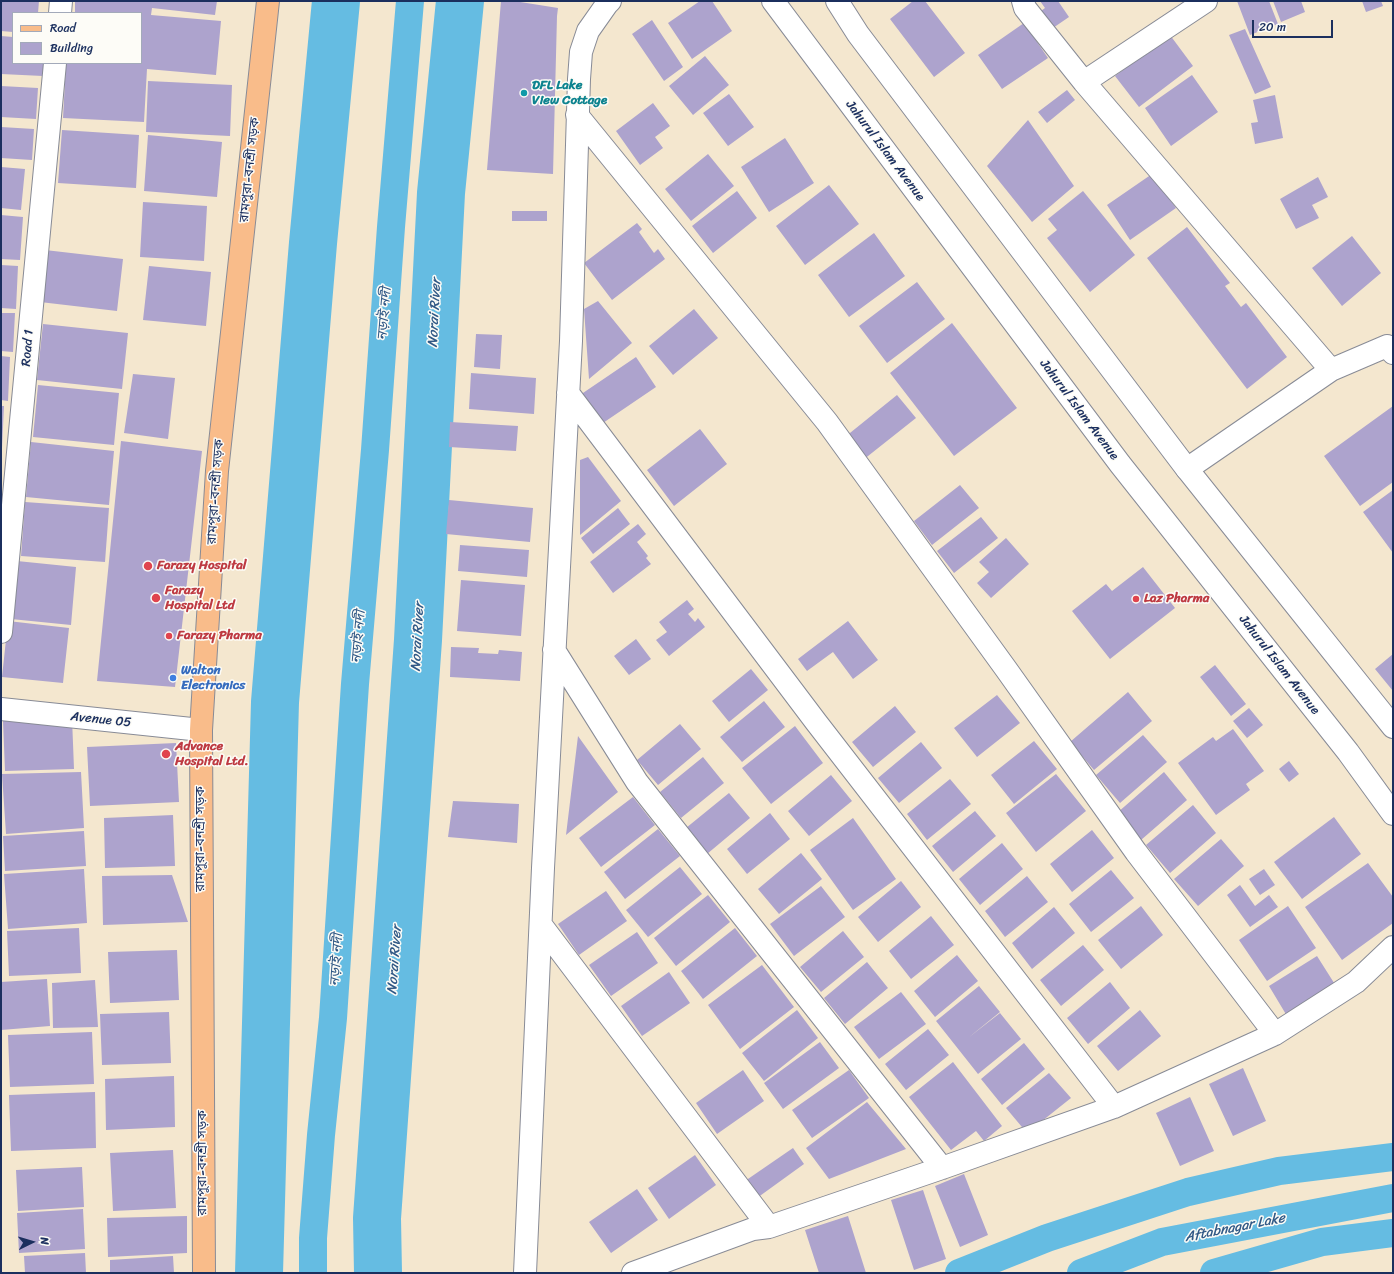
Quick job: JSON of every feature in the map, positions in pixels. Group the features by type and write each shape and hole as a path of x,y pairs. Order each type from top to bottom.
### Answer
{"main road":[{"name":"রামপুরা-বনশ্রী সড়ক","path":"204,1273 201,968 201,730 217,471 268,1"}],"street":[{"path":"60,12 61,1"},
{"path":"525,1273 554,650 571,341 577,115 581,52 588,31 610,1"},
{"name":"Jahurul Islam Avenue","path":"772,1 1120,464 1348,752 1393,814"},
{"path":"837,1 863,40 1187,469 1393,727"},
{"path":"1023,1 1025,8 1084,82 1331,370"},
{"path":"1084,82 1206,1"},
{"name":"Road 1","path":"1,632 55,64"},
{"path":"577,115 827,422 1136,852 1276,1034"},
{"path":"1187,469 1331,370 1391,347"},
{"path":"568,393 816,722 1114,1107"},
{"path":"554,650 637,782 942,1168"},
{"name":"Avenue 05","path":"1,709 201,730"},
{"path":"541,925 769,1227"},
{"path":"633,1273 753,1229 769,1227 1114,1107 1276,1034 1356,982 1393,947"}],"building":[{"path":"1,1 39,1 38,12 12,12 12,32 1,31"},
{"path":"75,1 217,1 215,15 152,8 151,15 221,21 216,75 147,69 144,122 63,118 66,64 142,64 142,12 75,12"},
{"name":"DFL Lake View Cottage","path":"501,1 514,1 558,8 553,174 487,170"},
{"path":"700,1 712,1 732,31 692,59 668,23"},
{"path":"913,1 925,1 965,53 934,77 890,19"},
{"path":"1040,1 1058,1 1069,17 1050,30 1038,13 1045,8"},
{"path":"1237,1 1269,1 1278,24 1250,35"},
{"path":"1273,1 1301,1 1305,12 1281,22"},
{"path":"1362,1 1381,1 1383,6 1366,12"},
{"path":"652,20 683,67 664,81 632,34"},
{"path":"1024,23 1048,58 1002,89 978,55"},
{"path":"1245,29 1271,87 1255,94 1229,35"},
{"path":"1170,35 1193,66 1139,107 1115,76"},
{"path":"1,36 12,37 12,64 44,64 43,76 1,74"},
{"path":"705,56 729,85 693,115 669,86"},
{"path":"1192,75 1218,112 1171,146 1145,108"},
{"path":"148,81 232,85 230,136 146,132"},
{"path":"1,86 38,88 36,119 1,117"},
{"path":"1067,90 1075,100 1047,123 1038,112"},
{"path":"729,94 754,127 728,146 703,113"},
{"path":"1275,95 1283,138 1255,144 1251,123 1258,122 1253,100"},
{"path":"653,103 670,126 655,137 663,148 640,165 616,131"},
{"path":"1028,120 1074,186 1032,222 987,166"},
{"path":"1,127 34,129 32,160 1,158"},
{"path":"62,130 139,135 136,188 58,183"},
{"path":"148,135 222,142 217,197 144,191"},
{"path":"785,138 814,183 769,212 741,167"},
{"path":"708,154 734,186 691,221 665,189"},
{"path":"1,167 25,169 21,210 1,208"},
{"path":"1152,174 1176,208 1130,240 1107,205"},
{"path":"1318,177 1328,197 1312,205 1319,218 1296,229 1280,199"},
{"path":"829,185 859,224 805,265 776,226"},
{"path":"737,191 757,218 713,253 692,226"},
{"path":"1083,191 1135,255 1090,292 1047,238 1057,230 1048,219"},
{"path":"143,202 207,206 204,261 140,257"},
{"path":"512,211 547,211 547,221 512,221"},
{"path":"1,215 23,217 20,260 1,259"},
{"path":"637,223 642,229 639,232 654,253 658,249 665,259 612,300 584,263"},
{"path":"1187,227 1230,283 1225,286 1241,307 1246,303 1287,357 1247,389 1147,258"},
{"path":"874,233 905,276 849,317 818,275"},
{"path":"1352,236 1381,273 1342,306 1312,268"},
{"path":"45,250 123,259 117,311 40,302"},
{"path":"1,265 18,266 16,309 1,308"},
{"path":"149,266 211,272 206,326 143,320"},
{"path":"917,282 945,319 887,363 859,326"},
{"path":"598,301 632,343 589,379 584,309"},
{"path":"694,309 718,338 673,375 649,346"},
{"path":"1,313 15,313 13,352 1,351"},
{"path":"952,323 1017,408 954,456 890,373"},
{"path":"43,324 128,333 122,389 37,380"},
{"path":"476,334 502,335 500,369 474,367"},
{"path":"1,356 10,357 8,401 1,400"},
{"path":"636,357 656,387 600,425 580,395"},
{"path":"471,373 536,378 534,414 469,409"},
{"path":"133,374 175,378 168,439 124,433"},
{"path":"38,385 119,393 114,445 33,437"},
{"path":"897,395 916,418 863,460 845,437"},
{"path":"1,406 4,406 2,448 1,448"},
{"path":"1393,406 1393,482 1360,506 1324,456"},
{"path":"450,422 518,426 516,451 449,447"},
{"path":"700,429 727,464 674,506 647,470"},
{"name":"Farazy Hospital","path":"121,441 202,451 175,687 97,681"},
{"path":"31,442 114,451 109,505 26,497"},
{"path":"588,457 621,501 580,535 580,460"},
{"path":"960,485 979,508 932,545 914,521"},
{"path":"1393,490 1393,553 1363,512"},
{"path":"449,500 533,508 530,542 446,534"},
{"path":"25,502 109,508 105,562 21,556"},
{"path":"618,508 630,524 593,554 581,538"},
{"path":"981,517 998,538 954,573 937,551"},
{"path":"638,524 646,534 637,542 648,556 646,558 651,564 613,593 590,562"},
{"path":"1006,538 1029,564 991,598 977,583 989,572 979,562"},
{"path":"460,545 529,550 527,577 458,571"},
{"path":"17,561 76,567 71,625 11,619"},
{"path":"1143,567 1175,608 1110,659 1072,611 1106,584 1112,591"},
{"path":"461,580 525,585 521,636 457,631"},
{"path":"687,600 694,609 688,614 695,622 698,618 705,627 669,656 656,640 667,632 659,622"},
{"path":"8,621 69,628 63,683 2,677"},
{"path":"848,621 878,660 853,679 833,652 807,671 798,659"},
{"path":"636,639 651,659 629,675 614,656"},
{"path":"451,647 479,648 478,653 498,654 499,650 522,652 520,681 450,677"},
{"path":"1393,654 1393,691 1375,669"},
{"path":"1215,665 1246,704 1231,716 1200,677"},
{"path":"751,669 768,690 729,722 712,701"},
{"path":"1128,692 1152,721 1094,770 1070,742"},
{"path":"997,695 1020,723 977,757 954,728"},
{"path":"764,701 785,727 742,762 720,737"},
{"path":"895,706 916,732 873,767 852,742"},
{"path":"1249,708 1263,725 1247,738 1233,721"},
{"path":"72,718 74,769 5,771 3,721"},
{"path":"680,724 701,749 658,785 637,760"},
{"path":"795,726 823,763 771,804 742,768"},
{"path":"1233,729 1264,771 1246,784 1250,790 1216,815 1178,763 1213,737 1216,741"},
{"path":"1143,735 1167,762 1120,803 1096,775"},
{"path":"578,736 618,792 566,835"},
{"path":"1034,741 1057,769 1014,804 991,775"},
{"path":"921,742 942,768 899,803 878,778"},
{"path":"176,743 179,802 90,806 87,747"},
{"path":"703,757 724,783 681,818 660,792"},
{"path":"1289,761 1299,774 1289,782 1279,769"},
{"path":"81,772 84,828 6,834 2,774"},
{"path":"1164,772 1187,800 1141,840 1117,813"},
{"path":"1056,774 1086,811 1036,852 1006,813"},
{"path":"831,775 852,801 809,836 788,811"},
{"path":"950,779 971,804 927,840 907,814"},
{"path":"729,793 750,818 707,854 686,828"},
{"path":"633,797 655,825 601,867 579,838"},
{"path":"453,801 519,804 517,843 448,837"},
{"path":"1193,805 1216,833 1170,873 1146,845"},
{"path":"975,811 996,836 953,872 932,846"},
{"path":"770,813 790,839 747,874 727,849"},
{"path":"173,815 175,866 105,868 104,818"},
{"path":"1334,817 1361,854 1302,899 1274,862"},
{"path":"853,818 896,879 853,910 810,850"},
{"path":"658,829 680,856 625,899 604,872"},
{"path":"1092,830 1114,858 1072,892 1050,864"},
{"path":"84,831 86,866 5,871 3,836"},
{"path":"1221,839 1244,866 1198,906 1174,879"},
{"path":"1002,843 1023,869 980,905 959,879"},
{"path":"801,853 822,879 779,914 758,889"},
{"path":"1368,863 1393,897 1393,923 1342,960 1305,907"},
{"path":"680,867 702,894 648,937 626,910"},
{"path":"84,869 87,923 8,929 4,874"},
{"path":"1264,869 1275,885 1260,895 1249,879"},
{"path":"1111,870 1134,898 1091,932 1069,904"},
{"path":"172,875 188,922 103,925 102,876"},
{"path":"1027,876 1048,902 1005,937 985,911"},
{"path":"901,881 921,907 878,942 858,917"},
{"path":"1240,885 1255,906 1269,895 1278,907 1250,927 1227,895"},
{"path":"821,886 845,917 794,956 770,924"},
{"path":"606,891 627,921 579,955 558,924"},
{"path":"708,895 730,922 676,966 654,938"},
{"path":"1141,906 1163,935 1121,969 1098,940"},
{"path":"1288,906 1316,948 1267,981 1239,940"},
{"path":"1054,907 1075,933 1032,969 1012,943"},
{"path":"931,916 954,945 911,979 889,951"},
{"path":"79,928 81,973 9,976 7,931"},
{"path":"735,928 757,956 703,999 681,971"},
{"path":"843,931 864,957 821,992 800,967"},
{"path":"637,932 658,963 611,996 589,965"},
{"path":"1083,945 1104,970 1061,1006 1040,980"},
{"path":"177,950 179,1000 110,1003 108,952"},
{"path":"957,955 978,981 935,1017 914,991"},
{"path":"1317,956 1336,986 1287,1016 1269,986"},
{"path":"867,962 888,988 845,1024 824,998"},
{"path":"762,965 794,1007 740,1049 708,1005"},
{"path":"669,972 690,1003 642,1036 621,1006"},
{"path":"47,979 50,1026 1,1030 1,982"},
{"path":"95,980 98,1027 53,1028 52,983"},
{"path":"1110,982 1130,1008 1088,1044 1067,1018"},
{"path":"979,986 1000,1012 968,1038 1000,1013 1021,1039 978,1074 936,1021"},
{"path":"901,992 926,1024 879,1059 854,1027"},
{"path":"797,1010 818,1038 764,1081 742,1053"},
{"path":"1140,1010 1161,1036 1118,1071 1097,1046"},
{"path":"169,1012 171,1063 102,1065 100,1014"},
{"path":"928,1029 949,1055 906,1090 885,1064"},
{"path":"92,1032 94,1084 10,1087 8,1035"},
{"path":"820,1042 839,1068 783,1109 764,1083"},
{"path":"1024,1043 1045,1069 1002,1105 981,1079"},
{"path":"953,1062 1002,1126 984,1141 976,1131 951,1150 909,1097"},
{"path":"1243,1068 1266,1121 1233,1136 1209,1084"},
{"path":"743,1070 764,1101 717,1134 696,1103"},
{"path":"849,1070 869,1098 812,1138 792,1110"},
{"path":"1049,1073 1071,1098 1027,1133 1006,1108"},
{"path":"174,1076 175,1127 106,1130 105,1079"},
{"path":"95,1092 96,1148 11,1151 9,1095"},
{"path":"1190,1097 1214,1151 1180,1166 1156,1113"},
{"path":"867,1102 906,1149 829,1179 806,1148"},
{"path":"793,1148 804,1164 757,1198 745,1181"},
{"path":"173,1150 176,1208 113,1211 110,1153"},
{"path":"695,1155 716,1185 669,1219 648,1188"},
{"path":"82,1167 84,1207 18,1211 16,1170"},
{"path":"964,1174 988,1235 960,1247 935,1186"},
{"path":"637,1189 658,1220 611,1253 589,1222"},
{"path":"923,1190 946,1259 914,1270 891,1200"},
{"path":"83,1209 85,1249 19,1253 17,1213"},
{"path":"187,1216 187,1253 108,1257 107,1218"},
{"path":"848,1216 866,1273 819,1273 805,1230"},
{"path":"85,1253 86,1273 25,1273 24,1256"},
{"path":"173,1256 174,1273 110,1273 110,1260"}],"waterway":[{"name":"Norai River","path":"259,1273 275,702 313,243 336,1"},
{"name":"নড়াই নদী","path":"313,1273 313,1238 321,1135 333,1018 355,684 410,1"},
{"name":"Norai River","path":"378,1273 377,1218 418,640 441,193 460,1"},
{"path":"959,1273 1047,1238 1188,1192 1279,1171 1393,1157"},
{"name":"Aftabnagar Lake","path":"1081,1273 1162,1242 1393,1198"},
{"path":"1214,1273 1322,1242 1393,1233"}],"place":[{"name":"DFL Lake View Cottage","path":"524,93"},
{"name":"Farazy Hospital","path":"148,566"},
{"name":"Farazy Hospital Ltd","path":"156,598"},
{"name":"Laz Pharma","path":"1136,599"},
{"name":"Farazy Pharma","path":"169,636"},
{"name":"Walton Electronics","path":"173,678"},
{"name":"Advance Hospital Ltd.","path":"166,754"}]}
